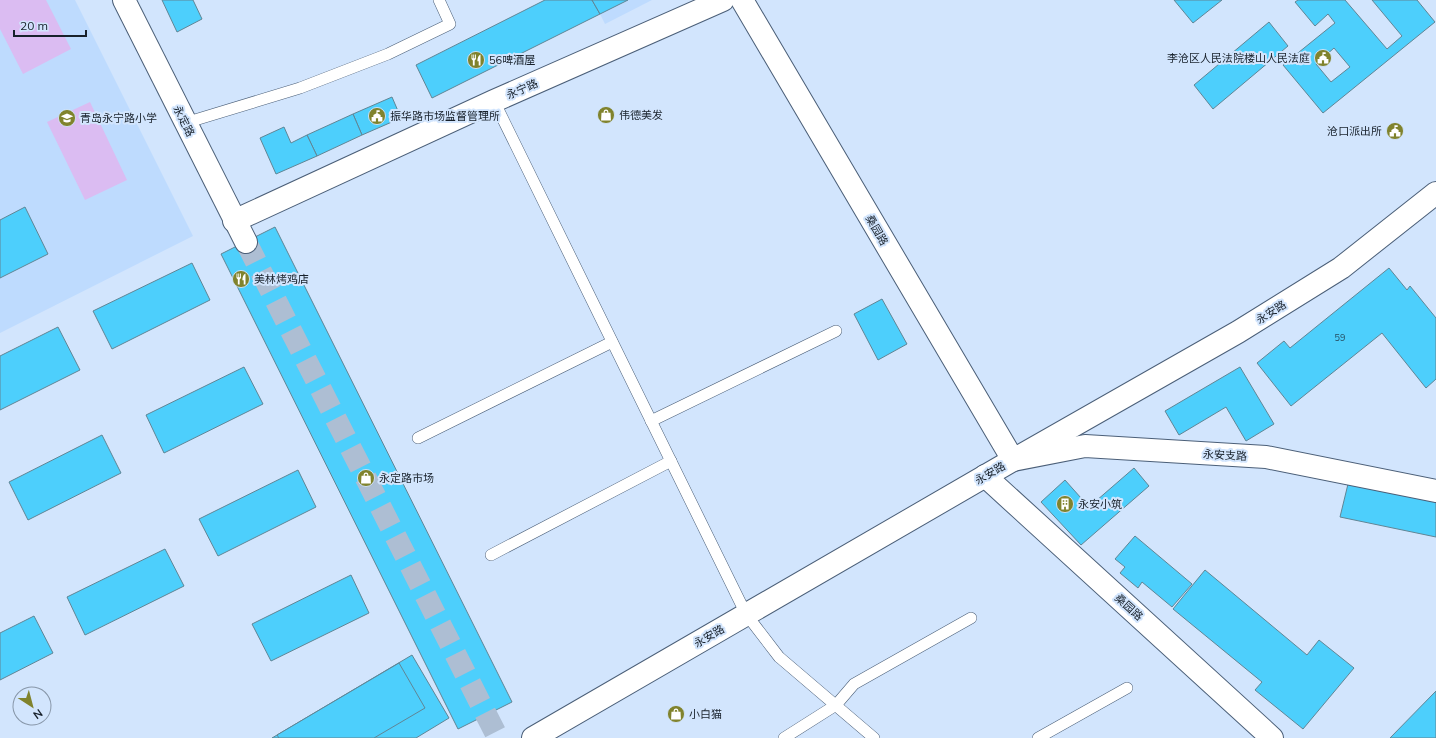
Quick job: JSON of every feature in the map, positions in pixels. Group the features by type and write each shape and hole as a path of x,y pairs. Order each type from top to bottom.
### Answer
{"street":[{"name":"永定路","path":"124,0 234,221 246,242"},
{"name":"永宁路","path":"234,221 494,101 723,0"},
{"name":"桑园路","path":"742,0 1013,460"},
{"name":"永安路","path":"533,738 985,476 1238,332 1340,268 1436,193"},
{"name":"永安支路","path":"1013,460 1085,446 1266,457 1436,491"},
{"name":"桑园路","path":"985,476 1272,738"}],"lane":[{"path":"185,123 300,88 388,54 450,24 438,0"},
{"path":"494,101 746,614 779,657 874,738"},
{"path":"651,421 836,331"},
{"path":"418,438 612,342"},
{"path":"491,555 671,461"},
{"path":"784,738 836,705 854,684 971,618"},
{"path":"1038,738 1127,688"}],"shaded area":[{"name":"青岛永宁路小学","path":"0,0 75,0 193,236 0,333"},
{"path":"0,0 46,0 71,49 23,74 0,29"},
{"path":"593,0 652,0 605,24"},
{"path":"90,102 127,180 85,200 47,122"}],"building":[{"path":"162,0 193,0 202,19 177,32"},
{"path":"545,0 592,0 600,14 432,98 416,65"},
{"path":"592,0 628,0 600,14"},
{"path":"1174,0 1222,0 1193,23"},
{"path":"1298,0 1345,0 1387,49 1402,36 1372,0 1417,0 1435,22 1323,113 1283,65 1335,23 1328,14 1315,26 1295,2","holes":["1334,48 1350,67 1331,82 1316,64"]},
{"path":"1269,22 1288,46 1213,109 1194,85"},
{"name":"振华路市场监督管理所","path":"392,97 401,118 362,135 353,114"},
{"path":"353,114 362,135 317,156 307,135"},
{"path":"284,127 291,143 307,135 317,156 276,174 260,138"},
{"path":"25,207 48,254 0,278 0,220"},
{"name":"永定路市场","path":"275,227 512,702 458,729 221,254"},
{"path":"192,263 210,300 112,349 93,311"},
{"path":"1389,268 1407,290 1410,286 1436,318 1436,379 1426,388 1382,333 1291,406 1257,363 1284,341 1290,348"},
{"path":"882,299 907,344 878,360 854,314"},
{"path":"58,327 80,370 0,410 0,356"},
{"path":"244,367 263,404 164,453 146,415"},
{"path":"1240,367 1274,424 1246,441 1226,407 1179,435 1165,411"},
{"path":"102,435 121,473 28,520 9,482"},
{"name":"永安小筑","path":"1134,468 1149,486 1081,545 1041,502 1065,480 1089,507"},
{"path":"298,470 316,507 218,556 199,519"},
{"path":"1348,484 1436,502 1436,537 1340,517"},
{"path":"1135,536 1192,584 1172,607 1142,582 1138,588 1120,573 1125,567 1115,559"},
{"path":"165,549 184,586 85,635 67,597"},
{"path":"1205,570 1307,655 1319,640 1354,668 1303,729 1255,690 1262,682 1173,609"},
{"path":"351,575 369,613 271,661 252,624"},
{"path":"34,616 53,653 0,680 0,633"},
{"path":"412,655 449,718 416,738 272,738"},
{"path":"399,663 425,708 374,738 279,738 277,735"},
{"path":"1436,691 1436,738 1390,738"}],"tunnel":[{"path":"246,242 498,738"}],"place":[{"name":"李沧区人民法院楼山人民法庭","path":"1323,58"},
{"name":"56啤酒屋","path":"476,60"},
{"name":"伟德美发","path":"606,115"},
{"name":"振华路市场监督管理所","path":"377,116"},
{"name":"青岛永宁路小学","path":"67,118"},
{"name":"沧口派出所","path":"1395,131"},
{"name":"美林烤鸡店","path":"241,279"},
{"name":"永定路市场","path":"366,478"},
{"name":"永安小筑","path":"1065,504"},
{"name":"小白猫","path":"676,714"}]}
